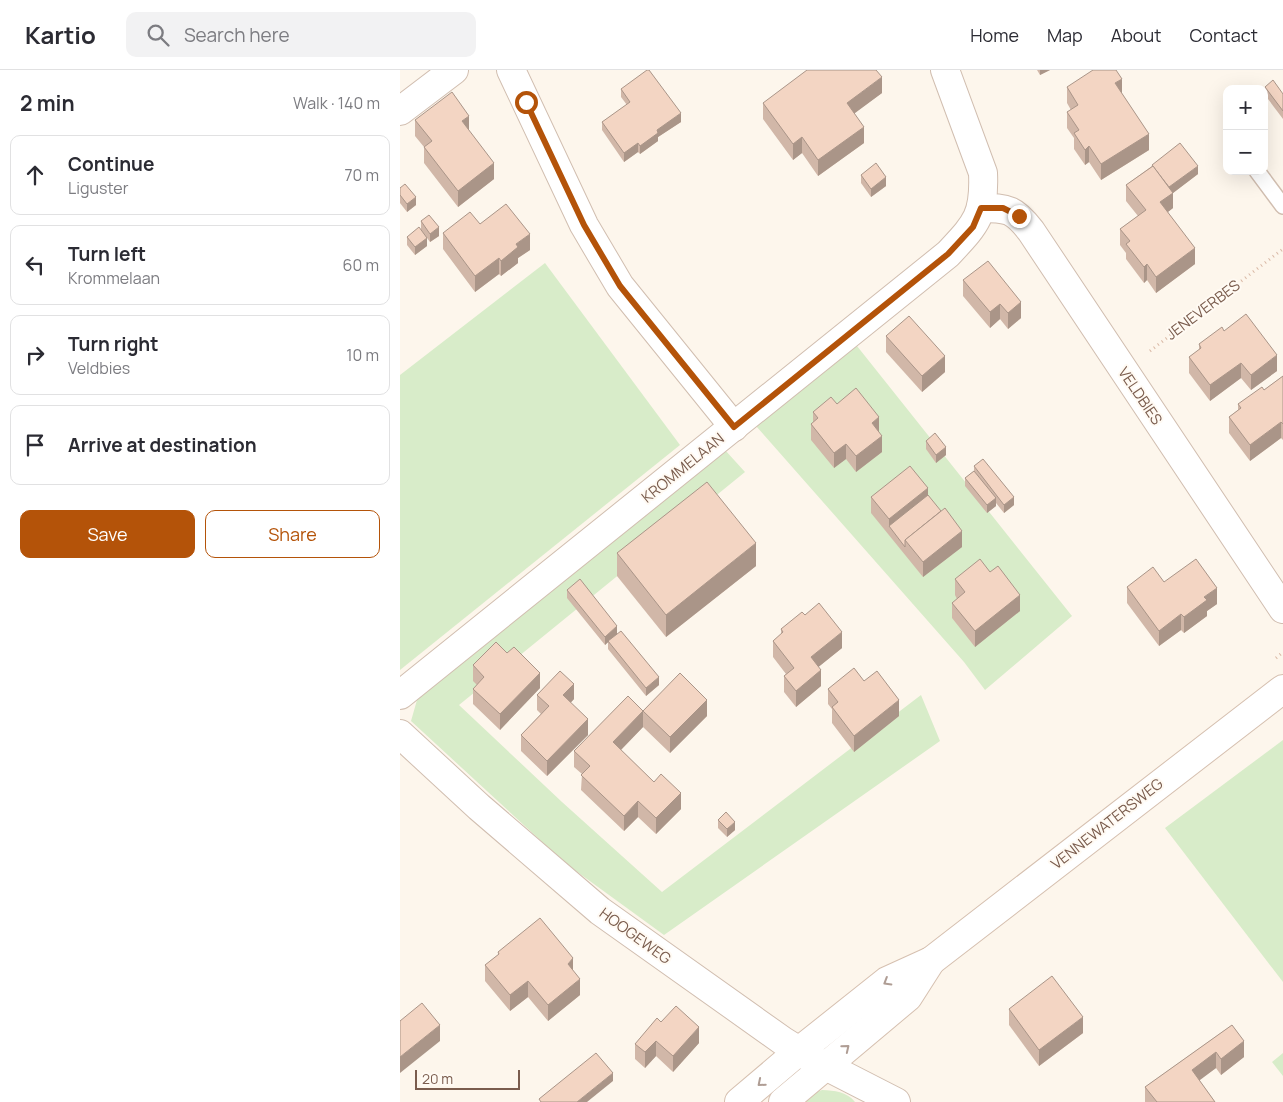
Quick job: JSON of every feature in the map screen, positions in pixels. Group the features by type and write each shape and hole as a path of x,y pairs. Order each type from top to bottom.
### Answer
{"street":[{"path":"400,111 454,70"},
{"path":"511,70 584,225 620,286 734,427"},
{"name":"KROMMELAAN","path":"400,695 948,254 973,227 981,208 982,173 946,70"},
{"name":"VELDBIES","path":"981,208 1003,208 1019,216 1283,609"},
{"name":"VENNEWATERSWEG","path":"739,1102 886,981 931,961 1283,689"},
{"name":"HOOGEWEG","path":"400,734 479,807 600,911 799,1051 895,1102"},
{"name":"VENNEWATERSWEG","path":"782,1102 908,997 931,961"}],"lane":[{"path":"1260,175 1283,206"}],"path":[{"name":"JENEVERBES","path":"1124,371 1283,250"}],"green space":[{"path":"545,263 680,445 400,670 400,375"},
{"path":"857,346 1072,616 985,690 964,662 756,426"},
{"path":"725,450 745,472 459,705 562,802 662,892 921,695 940,741 664,935 565,863 411,721 417,700 422,692"},
{"path":"1283,740 1283,982 1165,828"},
{"path":"1283,1053 1283,1076 1272,1062"},
{"path":"822,1090 836,1091 852,1098 855,1102 800,1102 809,1095"}],"building":[{"path":"649,70 681,113 657,130 658,133 640,146 638,143 624,153 602,122 630,102 621,89"},
{"path":"807,70 876,70 882,77 847,103 864,127 818,160 802,137 793,144 763,103"},
{"path":"1093,70 1116,70 1122,79 1115,83 1149,134 1101,164 1089,146 1085,150 1074,133 1079,130 1067,112 1078,105 1067,87"},
{"path":"1273,80 1283,94 1283,111 1268,91 1267,85"},
{"path":"452,92 469,116 462,121 494,163 458,191 424,147 432,141 415,120"},
{"path":"1180,143 1198,166 1169,187 1152,165"},
{"path":"876,163 886,177 871,189 861,175"},
{"path":"1153,166 1173,193 1160,202 1195,248 1156,277 1147,264 1144,267 1126,244 1130,241 1120,229 1146,210 1126,185"},
{"path":"405,184 416,197 407,204 400,195 400,188"},
{"path":"506,204 530,234 516,244 518,247 501,261 499,258 475,276 443,233 470,212 480,224"},
{"path":"429,215 439,227 430,234 421,221"},
{"path":"419,227 427,238 415,247 407,237"},
{"path":"988,261 1021,302 1008,313 1000,304 990,312 963,280"},
{"path":"1246,314 1277,355 1251,375 1241,363 1210,385 1189,357 1201,348 1199,344 1222,327 1224,331"},
{"path":"909,316 945,356 922,376 886,336"},
{"path":"1283,376 1283,424 1281,422 1250,445 1229,417 1241,408 1238,404 1262,387 1264,390"},
{"path":"856,388 879,417 872,423 882,436 856,456 846,444 834,453 811,424 818,418 813,412 831,397 837,404"},
{"path":"935,433 946,447 936,455 926,441"},
{"path":"983,459 1014,497 1004,505 974,466"},
{"path":"910,466 928,488 889,519 871,497"},
{"path":"974,471 996,498 987,505 965,478"},
{"path":"707,482 756,543 666,615 617,553"},
{"path":"928,495 941,511 905,540 905,547 889,526"},
{"path":"945,508 962,531 923,562 905,540"},
{"path":"980,559 990,572 998,566 1020,595 975,631 952,603 965,592 955,579"},
{"path":"1196,559 1217,588 1204,597 1207,600 1184,617 1181,614 1159,631 1127,587 1153,567 1164,582"},
{"path":"580,579 617,626 605,637 567,590"},
{"path":"819,603 842,632 811,657 821,670 796,691 784,676 794,668 773,641 783,632 781,629 802,612 805,615"},
{"path":"621,631 659,677 646,688 608,641"},
{"path":"496,642 507,653 514,647 540,673 500,714 473,689 484,677 473,665"},
{"path":"854,668 864,681 877,671 899,700 854,736 832,707 838,702 828,689"},
{"path":"560,671 574,684 563,695 588,719 547,761 521,735 549,706 537,695"},
{"path":"680,673 707,700 670,737 643,711"},
{"path":"628,696 643,711 613,742 654,782 661,774 681,793 656,818 638,801 624,816 581,775 590,766 574,751"},
{"path":"726,812 735,822 727,829 718,820"},
{"path":"540,918 573,958 568,964 580,979 548,1005 528,981 510,995 485,965"},
{"path":"1052,976 1083,1017 1039,1050 1009,1009"},
{"path":"422,1003 440,1025 400,1057 400,1021"},
{"path":"676,1006 699,1027 673,1056 656,1041 645,1052 635,1044 657,1018 661,1022"},
{"path":"1232,1025 1244,1041 1221,1059 1216,1052 1192,1070 1215,1102 1157,1102 1145,1087"},
{"path":"596,1053 613,1073 577,1102 541,1102 539,1099"}],"route":[{"path":"526,102 584,225 620,286 734,427 948,254 973,227 981,208 1003,208 1019,216"}]}
